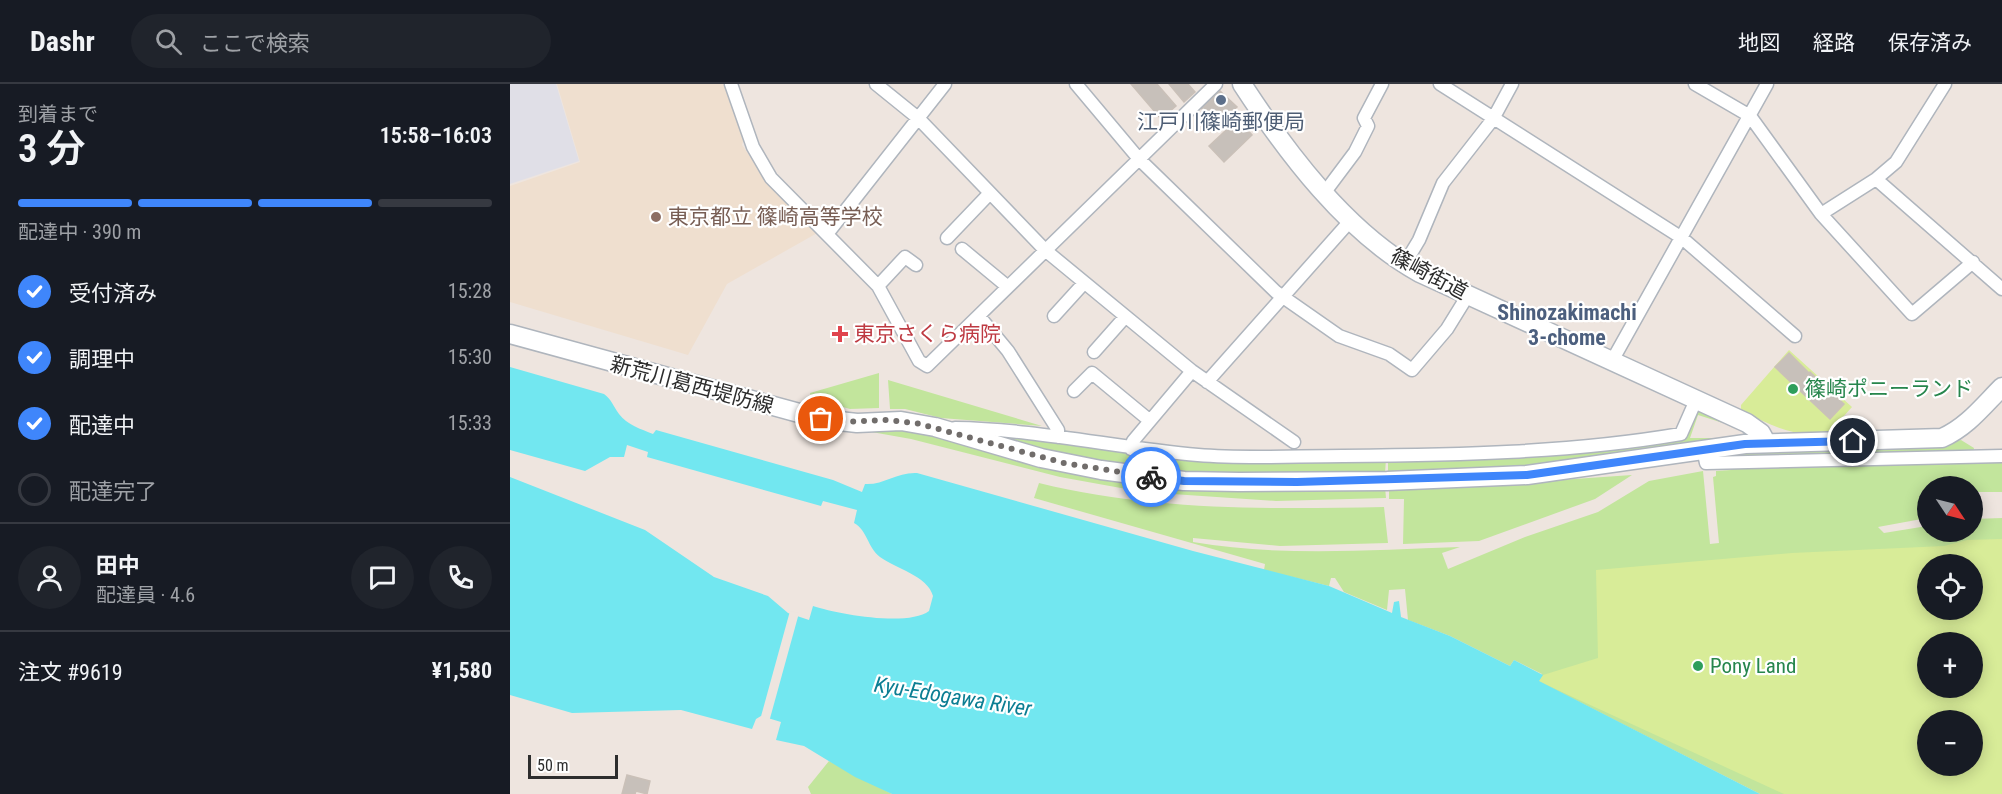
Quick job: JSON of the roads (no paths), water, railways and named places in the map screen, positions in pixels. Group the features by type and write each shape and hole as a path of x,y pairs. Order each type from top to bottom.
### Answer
{"main road":[{"name":"篠崎街道","path":"1242,84 1280,140 1325,192 1351,220 1404,265 1747,423 1761,433 1766,442"},
{"name":"新荒川葛西堤防線","path":"510,334 821,419 857,423 901,421 935,427 1064,463 1184,481 1387,481 1527,475 1766,442 1942,438 1958,431 2002,387"}],"street":[{"path":"731,84 753,147 771,178 878,286 919,361 924,365 929,365 1216,84"},
{"path":"876,84 918,118 1045,250 1192,371 1294,442"},
{"path":"826,234 945,84"},
{"path":"1076,84 1139,159 1282,297 1339,336 1389,354 1412,370 1447,329 1468,295"},
{"path":"1325,192 1355,152 1368,126 1364,118 1382,84"},
{"path":"1440,84 1682,238 1795,336"},
{"path":"1404,265 1419,240 1443,183 1494,119 1512,84"},
{"path":"1695,84 1750,116 1821,214 1912,314 1973,262"},
{"path":"1612,361 1767,84"},
{"path":"1821,214 1876,179 1896,162 1945,84"},
{"path":"1876,179 2002,289"},
{"path":"947,238 990,193"},
{"path":"1207,382 1351,220"},
{"path":"962,249 1008,287"},
{"path":"878,286 905,257 916,265"},
{"path":"1054,316 1084,283"},
{"path":"979,316 1008,351 1058,430 1058,436"},
{"path":"1094,352 1125,316"},
{"path":"1131,449 1133,441 1149,420 1192,371"},
{"path":"1074,391 1092,373 1149,420"},
{"path":"935,427 1058,436 1131,449 1201,456 1382,456 1632,442 1681,434 1696,400"},
{"path":"1703,449 1706,463 2002,456"}],"water":[{"name":"Kyu-Edogawa River","path":"510,367 604,394 626,421 653,434 656,430 833,480 862,492 865,484 878,483 903,474 917,473 1193,551 1329,586 1392,613 1394,602 1399,601 1401,617 1450,636 1510,666 1514,660 1543,675 1539,681 1760,794 892,794 855,777 804,746 776,740 781,722 761,716 756,719 752,729 681,710 572,713 510,695 510,477 645,530 714,577 768,596 788,613 809,620 813,606 872,618 919,616 929,611 933,596 925,583 886,561 872,549 862,530 854,523 857,510 823,501 821,506 647,457 648,452 627,445 624,457 610,457 585,471 510,450"}],"place":[{"name":"江戸川篠崎郵便局","path":"1221,100"},
{"name":"東京都立 篠崎高等学校","path":"656,217"},
{"name":"東京さくら病院","path":"840,334"},
{"name":"篠崎ポニーランド","path":"1793,389"},
{"name":"Pony Land","path":"1698,666"}],"district":[{"name":"Shinozakimachi 3-chome","path":"1567,324"}]}
